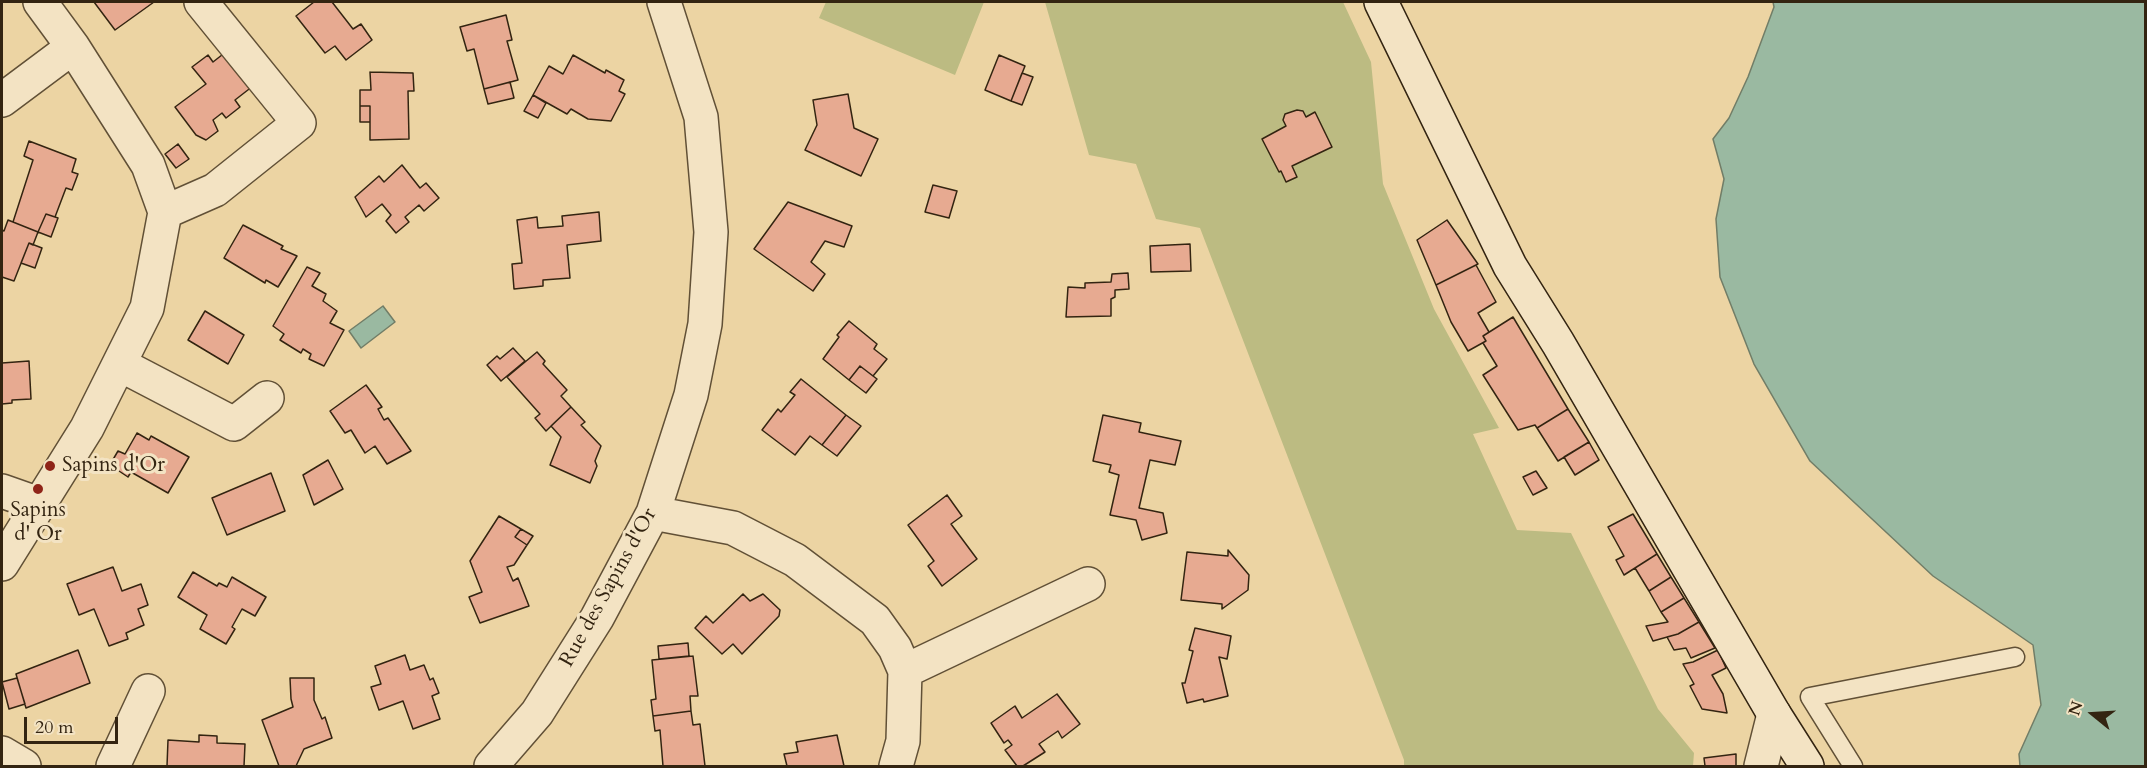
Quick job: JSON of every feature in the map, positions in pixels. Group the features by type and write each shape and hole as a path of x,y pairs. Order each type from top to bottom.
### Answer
{"street":[{"path":"2,564 87,428 147,308 165,212 148,165 73,47 40,2"},
{"path":"165,212 215,190 299,123 201,2"},
{"name":"Rue des Sapins d'Or","path":"491,766 537,714 597,618 653,513 691,395 705,324 711,232 701,117 664,2"},
{"path":"1384,2 1510,266 1558,343 1774,714 1807,766"},
{"path":"2,100 73,47"},
{"path":"119,364 234,424 267,398"},
{"path":"2,491 39,504"},
{"path":"653,513 733,528 795,560 875,620 895,648 905,671 903,741 896,766"},
{"path":"905,671 1088,584"},
{"path":"113,766 148,691"},
{"path":"1761,766 1774,714"},
{"path":"2,753 24,766"}],"lane":[{"path":"1853,766 1810,697 2015,657"}],"shaded area":[{"path":"826,2 984,2 955,75 819,18"},
{"path":"1045,2 1343,2 1371,62 1383,184 1434,309 1499,428 1473,434 1517,530 1571,533 1658,709 1694,753 1693,766 1404,766 1404,760 1200,228 1156,219 1136,164 1089,155"},
{"path":"1773,2 2145,2 2145,766 2020,766 2019,754 2041,705 2033,645 1933,576 1810,461 1754,364 1720,277 1716,219 1724,179 1713,139 1729,118 1748,77 1774,7"},
{"path":"383,306 395,322 361,348 349,331"}],"building":[{"path":"94,2 154,2 115,30"},
{"path":"314,2 332,2 353,29 361,24 372,40 346,60 335,46 325,53 296,16"},
{"path":"506,15 512,40 507,41 518,80 484,89 474,49 467,51 460,27"},
{"path":"227,51 253,86 235,100 240,107 226,118 222,113 213,120 218,131 206,140 196,135 175,107 206,84 192,67 208,55 213,62"},
{"path":"573,55 605,73 606,70 624,80 619,91 625,94 611,121 588,119 571,109 567,114 533,95 549,66 563,74"},
{"path":"999,55 1025,66 1011,101 985,90"},
{"path":"370,72 413,73 414,91 408,91 409,139 370,140 370,106 360,106 360,90 371,90"},
{"path":"1022,73 1033,77 1022,105 1011,101"},
{"path":"510,82 514,98 488,104 484,89"},
{"path":"848,94 854,128 878,139 861,176 805,150 817,125 813,100"},
{"path":"533,95 546,103 538,118 524,111"},
{"path":"360,106 370,106 370,122 360,122"},
{"path":"1297,110 1303,111 1306,117 1315,112 1332,147 1292,166 1297,177 1286,182 1262,139 1286,126 1283,120 1285,114"},
{"path":"29,141 76,159 72,172 78,174 72,190 66,188 55,217 46,214 38,232 13,222 33,160 24,156"},
{"path":"178,144 189,159 176,168 165,154"},
{"path":"402,165 420,188 426,183 439,198 424,211 419,205 405,217 409,222 396,233 386,221 391,215 382,204 366,217 355,197 379,176 384,182"},
{"path":"933,185 957,191 949,218 925,212"},
{"path":"788,202 852,226 844,247 825,241 811,262 825,274 813,291 754,249"},
{"path":"599,212 601,241 567,245 570,278 543,280 543,286 514,289 512,264 522,263 517,220 537,217 538,228 563,226 562,216"},
{"path":"46,214 58,218 51,237 38,232"},
{"path":"8,220 38,232 33,245 29,243 14,281 2,277 2,230 4,231"},
{"path":"1447,220 1478,264 1436,285 1417,240"},
{"path":"243,225 283,246 281,249 297,256 278,287 266,280 265,283 224,258"},
{"path":"29,243 42,248 35,268 21,263"},
{"path":"1190,244 1191,271 1151,272 1150,246"},
{"path":"1476,265 1496,302 1478,313 1489,332 1483,336 1486,341 1468,351 1451,322 1436,285"},
{"path":"307,267 320,273 312,286 326,294 323,301 337,311 330,323 344,330 324,366 309,359 311,354 303,349 301,353 280,340 284,334 273,326"},
{"path":"1128,273 1129,289 1115,290 1115,297 1111,299 1111,316 1066,317 1068,287 1085,288 1085,283 1111,282 1112,274"},
{"path":"205,311 244,335 228,364 188,340"},
{"path":"1513,317 1568,409 1537,428 1535,425 1518,430 1483,375 1497,366 1483,343 1486,341 1483,336"},
{"path":"849,321 877,344 874,349 887,359 873,376 860,366 849,380 823,359 839,337 837,335"},
{"path":"513,348 525,361 501,381 487,365 497,356 500,359"},
{"path":"537,352 545,361 543,364 567,390 561,396 571,407 546,431 535,418 540,414 507,377"},
{"path":"29,361 31,399 12,400 12,403 2,404 2,363"},
{"path":"860,366 877,379 866,393 849,380"},
{"path":"801,379 846,415 822,445 810,436 795,455 762,430 778,409 781,412 795,395 790,392"},
{"path":"366,385 382,407 378,409 384,420 388,418 411,451 387,464 375,446 365,453 351,430 345,433 330,411"},
{"path":"571,407 585,422 581,425 601,446 595,461 597,466 590,483 550,465 561,437 551,426"},
{"path":"1568,409 1589,442 1558,461 1537,428"},
{"path":"846,415 861,426 837,456 822,445"},
{"path":"1103,415 1141,423 1139,432 1181,441 1175,465 1150,460 1139,508 1163,513 1167,533 1142,540 1136,520 1110,515 1119,475 1109,472 1111,465 1093,461"},
{"path":"137,433 149,440 151,436 189,457 168,493 131,472 128,477 111,463 118,451 125,454"},
{"path":"1589,442 1599,460 1575,475 1564,457"},
{"path":"328,460 343,489 314,505 303,475"},
{"path":"1536,471 1547,488 1533,495 1523,477"},
{"path":"271,473 285,511 227,535 212,498"},
{"path":"947,495 962,516 951,524 977,559 942,586 928,566 934,561 908,525"},
{"path":"1633,514 1657,554 1624,575 1616,560 1624,556 1608,527"},
{"path":"499,516 521,529 515,537 527,545 514,565 507,567 513,581 518,578 529,606 480,623 469,597 482,592 470,561"},
{"path":"521,529 533,536 527,545 515,537"},
{"path":"1228,550 1249,575 1248,590 1222,609 1222,604 1181,600 1187,552 1228,556"},
{"path":"1657,554 1671,577 1649,591 1635,568"},
{"path":"113,567 122,591 141,584 148,605 138,609 144,625 126,633 128,639 109,646 94,609 79,615 67,584"},
{"path":"193,572 217,586 219,583 227,587 232,577 266,597 255,616 242,609 232,627 235,629 226,644 200,629 207,615 178,597"},
{"path":"1671,577 1684,598 1661,612 1649,591"},
{"path":"743,594 750,601 763,594 780,610 779,616 742,654 733,644 722,654 695,628 706,616 713,623"},
{"path":"1684,598 1699,622 1678,634 1653,641 1646,626 1668,622 1661,612"},
{"path":"1699,622 1715,648 1691,658 1686,648 1674,650 1667,637 1678,634"},
{"path":"1195,628 1231,636 1227,659 1219,657 1228,696 1204,702 1203,699 1187,703 1182,683 1185,683 1193,651 1189,650"},
{"path":"688,643 689,656 659,659 658,646"},
{"path":"78,650 90,683 26,708 16,674"},
{"path":"1718,650 1726,668 1712,675 1723,694 1727,713 1702,709 1690,686 1694,684 1683,664 1693,662"},
{"path":"405,655 410,670 424,665 439,693 432,696 440,719 413,729 403,701 379,710 371,687 381,684 375,666"},
{"path":"693,656 698,696 690,696 691,711 653,716 651,700 656,699 652,660"},
{"path":"17,678 25,704 9,709 2,682"},
{"path":"290,678 314,678 314,700 322,719 325,717 332,738 304,749 296,766 279,766 262,720 293,707"},
{"path":"1057,694 1080,724 1062,738 1058,731 1039,744 1045,752 1023,766 1017,766 1005,750 1012,745 1008,740 1004,743 991,723 1015,706 1022,718"},
{"path":"691,711 693,725 700,724 705,766 663,766 660,730 655,731 653,716"},
{"path":"199,735 217,736 217,743 245,744 244,766 167,766 168,740 199,742"},
{"path":"837,735 844,766 787,766 784,754 798,752 796,742"},
{"path":"1736,754 1736,766 1705,766 1704,758"}],"place":[{"name":"Sapins d'Or","path":"50,466"},
{"name":"Sapins d' Or","path":"38,489"}]}
